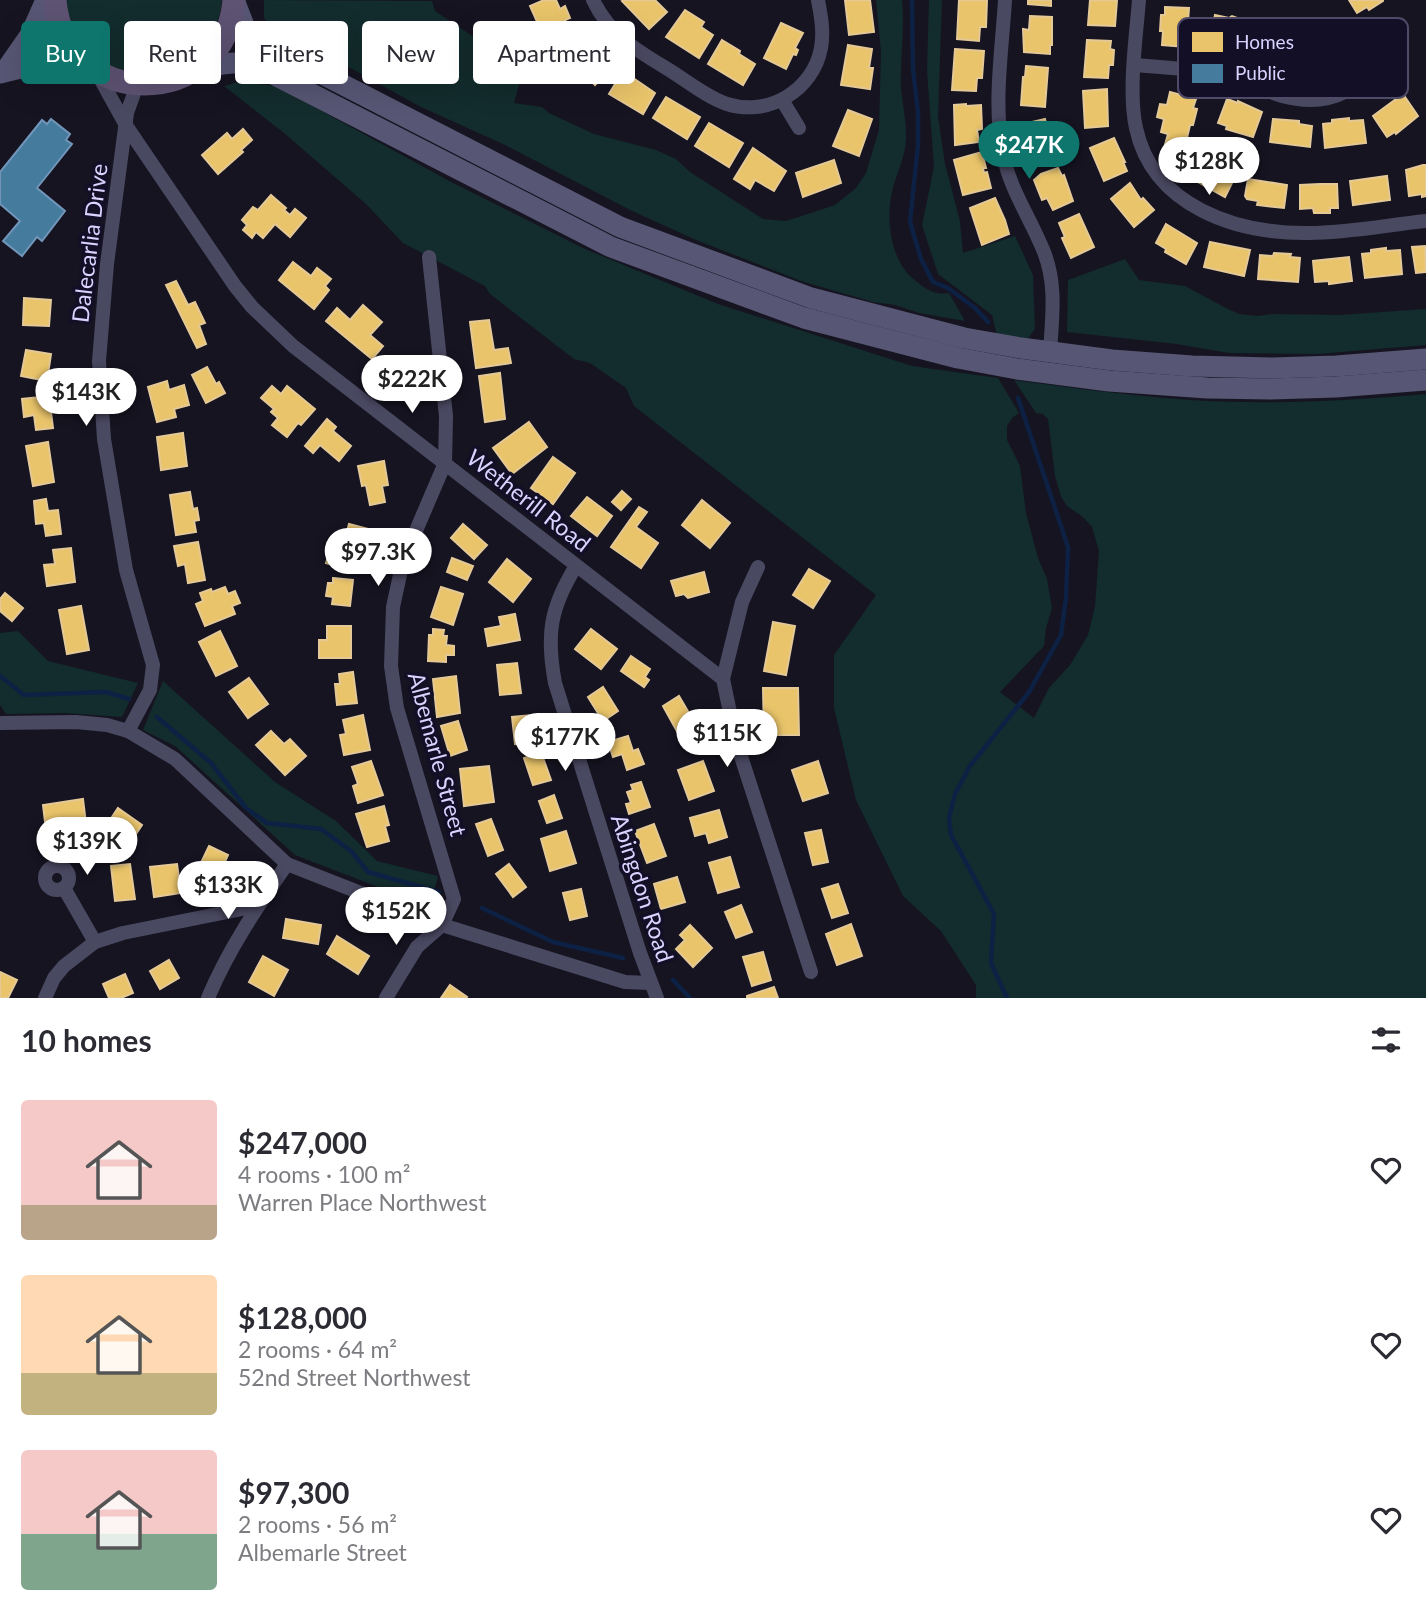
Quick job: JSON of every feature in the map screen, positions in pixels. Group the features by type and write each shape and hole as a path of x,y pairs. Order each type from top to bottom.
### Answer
{"main road":[{"path":"3,72 32,34 46,0"},
{"path":"55,0 60,21"},
{"path":"221,40 226,32 234,0"},
{"path":"234,0 252,38 620,227 811,298 964,338 1050,352 1160,364 1244,368 1325,367 1426,359"},
{"path":"221,64 244,62 261,68 611,247 804,318 958,358 1077,377 1207,388 1315,388 1426,380"},
{"path":"3,72 21,68"},
{"path":"110,78 137,85 146,84"}],"street":[{"path":"593,0 605,21 624,41 718,100 745,107 764,106 782,100 803,85 818,60 823,31 818,0"},
{"path":"1005,0 999,87 1001,140 1011,182 1044,251 1050,274 1054,305 1050,352"},
{"path":"1139,0 1134,118 1141,146 1160,178 1173,192 1197,210 1234,224 1292,233 1322,233 1426,221"},
{"path":"1135,65 1178,70"},
{"path":"102,84 127,127"},
{"name":"Dalecarlia Drive","path":"128,731 150,690 153,665 126,570 104,439 99,361 107,264 127,113 137,85"},
{"path":"1302,98 1322,98"},
{"path":"782,100 799,128"},
{"name":"Wetherill Road","path":"127,127 234,286 293,346 723,679"},
{"name":"Albemarle Street","path":"429,257 446,416 445,463 403,561 393,607 391,666 397,708 454,899 442,925"},
{"name":"Abingdon Road","path":"576,566 561,590 551,621 550,655 555,683 650,984 657,998"},
{"path":"758,567 742,602 723,679 736,741 811,972"},
{"path":"0,723 76,722 107,725 128,731 175,759 287,864 442,925 625,982 650,984"},
{"path":"208,998 220,968 257,906 287,864"},
{"path":"64,888 95,942"},
{"path":"45,998 54,978 64,966 95,942 123,933 257,906"},
{"path":"386,998 417,947 442,925"}],"green space":[{"path":"63,0 222,0 217,21 124,21 124,70 110,64 110,21 70,21"},
{"path":"264,0 432,1 435,11 450,21 362,21 362,74 348,67 348,21 267,21 264,18"},
{"path":"876,0 902,0 901,86 906,140 890,203 892,240 900,263 907,273 931,291 949,293 965,321 873,302 804,282 696,240 630,210 505,145 421,107 379,84 459,84 459,27 473,36 473,84 519,84 514,103 542,107 594,134 656,150 676,159 690,172 763,219 786,221 835,205 856,188 866,173 879,130 881,52"},
{"path":"929,0 942,0 938,116 945,164 960,221 963,253 1015,236 1033,275 1035,329 1026,341 997,335 992,315 938,274 922,225 934,167 927,71"},
{"path":"235,83 276,86 453,183 585,249 718,304 912,366 998,378 1019,413 1007,426 1007,440 1020,466 1026,513 1038,558 1047,579 1052,608 1044,646 1000,692 1034,718 1049,688 1070,665 1088,635 1095,606 1099,551 1092,527 1067,506 1061,497 1055,476 1048,419 1043,414 1036,413 1014,380 1124,394 1219,401 1308,402 1426,394 1426,998 976,998 976,985 941,931 903,896 856,800 834,708 834,655 876,595 634,406 626,388 590,363 574,359 490,294 485,286 403,243 366,204 284,133 224,86"},
{"path":"1125,259 1139,280 1185,286 1239,314 1339,315 1426,309 1426,345 1317,354 1229,353 1176,344 1067,332 1068,280"},
{"path":"18,631 48,661 138,683 122,717 64,713 6,714 0,705 0,633"},
{"path":"163,681 275,782 336,821 377,861 438,876 430,907 295,855 175,746 143,730"}],"building: Homes":[{"path":"544,0 556,0 560,9 565,6 570,18 565,21 537,21 530,6"},
{"path":"655,0 667,12 649,29 622,1"},
{"path":"845,0 870,0 874,32 849,35"},
{"path":"959,0 987,0 986,27 980,27 979,41 957,39"},
{"path":"1028,0 1051,0 1051,6 1028,4"},
{"path":"1090,0 1117,0 1115,26 1088,25"},
{"path":"1349,0 1383,1 1369,10 1367,7 1357,13"},
{"path":"1165,7 1189,8 1188,18 1178,18 1178,46 1162,45 1161,15 1165,15"},
{"path":"685,10 704,22 701,27 713,35 699,58 666,37"},
{"path":"1030,16 1052,17 1050,54 1024,52 1023,29 1029,30"},
{"path":"781,23 803,33 795,48 798,50 796,55 793,54 786,69 764,58"},
{"path":"722,40 755,64 743,85 708,64"},
{"path":"1087,40 1111,41 1110,49 1114,50 1113,65 1109,65 1108,78 1084,77"},
{"path":"848,45 872,49 870,89 841,85"},
{"path":"955,49 984,51 982,78 977,78 976,91 952,90"},
{"path":"1026,66 1048,68 1045,107 1021,105"},
{"path":"635,79 655,93 643,114 609,94 615,84 635,84"},
{"path":"1107,89 1108,126 1085,128 1083,91"},
{"path":"1170,92 1178,94 1178,98 1196,99 1193,108 1197,109 1193,125 1190,125 1187,138 1183,138 1180,152 1164,148 1168,134 1161,132 1164,119 1157,117 1160,104 1167,105"},
{"path":"666,97 700,117 687,139 653,118"},
{"path":"1398,98 1406,98 1418,116 1396,134 1395,132 1387,137 1373,116"},
{"path":"1227,99 1262,112 1253,137 1226,129 1227,126 1218,123"},
{"path":"954,105 981,105 982,129 977,130 979,142 955,145"},
{"path":"848,110 872,119 859,156 833,146"},
{"path":"1349,118 1349,121 1363,120 1366,143 1325,148 1323,124"},
{"path":"1045,119 1053,154 1032,159 1029,146 1024,147 1019,125"},
{"path":"1273,119 1299,121 1299,124 1312,126 1310,147 1270,142"},
{"path":"709,123 743,143 729,167 695,146"},
{"path":"243,129 252,140 241,150 243,152 218,174 202,155 227,133 232,139"},
{"path":"1114,138 1127,171 1104,181 1090,148"},
{"path":"753,148 786,171 774,191 755,180 750,189 734,179"},
{"path":"982,152 986,168 983,168 984,173 987,172 991,188 963,195 954,160"},
{"path":"1202,154 1237,173 1225,197 1189,177"},
{"path":"834,160 841,183 803,197 796,173"},
{"path":"1426,165 1426,196 1409,196 1406,170"},
{"path":"1058,168 1062,176 1064,175 1073,201 1053,210 1047,198 1042,200 1034,180 1041,174"},
{"path":"1387,176 1390,200 1353,205 1350,181"},
{"path":"1248,179 1287,185 1284,208 1257,205 1258,201 1247,199 1245,196"},
{"path":"1130,183 1141,200 1143,198 1154,210 1134,227 1111,199"},
{"path":"1337,184 1338,208 1330,208 1330,213 1314,213 1313,208 1300,209 1300,185"},
{"path":"271,195 290,215 295,209 306,218 290,237 275,224 263,238 256,232 252,238 243,230 247,225 242,220 253,207 258,210"},
{"path":"995,198 1009,234 982,245 970,208"},
{"path":"1079,214 1094,247 1071,258 1059,223"},
{"path":"1166,224 1197,243 1186,264 1165,252 1166,249 1156,243"},
{"path":"1210,242 1250,250 1244,276 1204,267"},
{"path":"1425,246 1426,272 1416,273 1412,247"},
{"path":"1386,248 1386,251 1400,250 1402,274 1365,278 1362,254"},
{"path":"1274,253 1291,254 1290,257 1300,258 1298,282 1258,279 1260,255 1273,256"},
{"path":"1349,257 1352,281 1329,284 1329,281 1315,282 1313,261"},
{"path":"293,262 311,276 317,268 331,279 325,286 329,290 314,309 279,280"},
{"path":"176,281 188,305 195,302 205,323 199,325 206,344 197,348 166,285"},
{"path":"24,298 51,300 49,326 23,325"},
{"path":"363,305 382,322 370,335 383,346 372,359 326,321 337,308 350,320"},
{"path":"489,320 494,350 508,348 511,363 476,368 470,322"},
{"path":"26,350 51,354 47,381 21,376"},
{"path":"207,367 216,384 219,382 225,393 206,403 192,375"},
{"path":"500,373 505,419 485,422 479,376"},
{"path":"167,381 169,390 184,385 189,405 174,409 176,417 157,422 148,387"},
{"path":"272,386 281,394 287,386 315,409 301,425 298,423 287,437 272,425 278,418 271,412 274,409 261,398"},
{"path":"49,396 53,428 36,430 34,415 24,417 22,399"},
{"path":"327,419 336,427 333,431 351,446 339,461 320,445 313,453 305,446"},
{"path":"529,422 547,447 512,474 493,448"},
{"path":"183,433 187,466 161,470 157,437"},
{"path":"48,442 54,482 33,486 26,446"},
{"path":"553,457 575,473 553,504 531,488"},
{"path":"384,461 388,485 382,486 385,502 370,505 358,466"},
{"path":"622,491 631,499 621,510 612,502"},
{"path":"190,492 193,509 197,508 199,520 194,521 196,532 176,535 170,495"},
{"path":"587,497 612,516 597,536 571,516"},
{"path":"46,499 48,511 58,510 61,534 46,536 44,523 36,524 34,501"},
{"path":"702,500 730,523 710,548 682,525"},
{"path":"639,507 647,512 636,527 658,543 641,568 611,547"},
{"path":"349,524 372,530 364,560 343,554 339,567 326,563 331,547 342,550"},
{"path":"463,524 487,545 474,559 451,538"},
{"path":"198,542 205,580 188,583 185,564 178,566 174,546"},
{"path":"71,548 75,582 47,586 44,565 55,564 53,550"},
{"path":"452,558 473,566 467,580 447,572"},
{"path":"507,559 531,579 513,602 489,582"},
{"path":"809,569 830,581 813,608 793,595"},
{"path":"704,572 709,592 688,598 684,594 676,596 671,581"},
{"path":"333,578 353,580 350,606 332,604 333,597 326,596 328,583 333,583"},
{"path":"225,587 228,594 235,591 240,603 232,606 235,614 205,626 196,604 203,601 200,593"},
{"path":"441,587 463,594 453,625 431,617"},
{"path":"5,593 23,608 12,621 0,611 0,599"},
{"path":"81,606 89,650 67,654 59,610"},
{"path":"515,614 520,640 488,646 485,629 501,626 499,617"},
{"path":"773,622 795,626 786,675 764,671"},
{"path":"327,626 351,626 351,658 319,658 319,640 327,640"},
{"path":"433,629 444,630 443,636 447,636 446,645 454,646 454,655 446,655 446,662 428,661 429,635 433,635"},
{"path":"591,629 617,649 601,669 575,649"},
{"path":"220,631 237,666 216,676 199,642"},
{"path":"631,656 650,669 645,677 649,680 644,687 621,671"},
{"path":"517,663 521,693 500,695 497,665"},
{"path":"353,672 357,703 337,705 335,684 340,684 339,674"},
{"path":"456,676 460,713 437,717 433,679"},
{"path":"249,678 268,704 248,718 229,692"},
{"path":"603,687 618,711 603,721 588,697"},
{"path":"763,688 798,688 799,735 764,735"},
{"path":"679,696 700,732 683,742 663,706"},
{"path":"363,715 370,750 344,755 340,735 346,734 343,720"},
{"path":"532,715 535,741 515,744 512,717"},
{"path":"458,721 467,750 450,756 441,726"},
{"path":"271,731 284,744 290,739 306,756 285,775 256,745"},
{"path":"628,736 633,751 638,749 644,764 627,770 622,754 613,757 608,742"},
{"path":"541,752 551,780 533,785 524,758"},
{"path":"371,761 383,795 358,803 353,786 358,784 352,767"},
{"path":"703,761 714,791 689,800 678,770"},
{"path":"818,761 828,793 803,801 792,770"},
{"path":"489,766 494,802 464,806 460,769"},
{"path":"641,782 650,807 629,814 626,804 631,803 627,792 633,790 631,785"},
{"path":"554,795 562,818 547,823 539,801"},
{"path":"83,799 86,824 46,830 43,805"},
{"path":"384,806 389,825 385,826 389,841 367,847 356,814"},
{"path":"118,808 142,825 130,843 106,826"},
{"path":"719,810 727,837 709,843 706,833 695,836 690,818"},
{"path":"491,819 503,850 488,856 476,824"},
{"path":"654,824 666,856 647,863 635,831"},
{"path":"821,830 828,862 813,865 805,833"},
{"path":"566,831 576,863 550,871 541,839"},
{"path":"209,846 228,855 217,880 197,871"},
{"path":"730,857 739,887 718,893 709,863"},
{"path":"130,864 135,899 115,901 111,866"},
{"path":"177,864 181,893 154,897 150,867"},
{"path":"509,864 526,887 513,897 496,874"},
{"path":"677,877 685,902 661,909 654,884"},
{"path":"838,884 848,913 832,918 822,889"},
{"path":"581,889 587,916 570,920 563,893"},
{"path":"741,905 752,932 736,938 725,912"},
{"path":"286,919 321,925 318,944 283,938"},
{"path":"851,924 862,956 837,965 826,934"},
{"path":"690,925 712,948 693,967 676,949 685,940 680,935"},
{"path":"337,936 369,956 358,974 327,954"},
{"path":"763,952 771,980 752,986 743,957"},
{"path":"263,956 288,970 274,996 249,982"},
{"path":"169,960 179,978 160,989 150,971"},
{"path":"0,972 17,980 8,998 0,998"},
{"path":"125,974 133,993 121,998 109,998 103,984"},
{"path":"450,985 467,997 441,998"},
{"path":"774,987 778,998 747,998 747,996"}],"building: Public":[{"path":"51,119 70,134 66,140 72,144 37,188 65,211 42,241 37,237 22,256 3,241 20,221 0,204 0,172 42,120 47,124"}],"waterway":[{"path":"912,0 918,145 910,222 921,259 933,282 948,288 975,308 988,322"},
{"path":"1007,998 991,963 994,914 951,835 949,818 955,794 970,766 1029,692 1061,635 1068,547 1018,398"},
{"path":"0,676 24,695 106,692 129,699"},
{"path":"157,717 211,763 246,808 267,823 321,829 351,851 368,872 439,892"},
{"path":"482,908 553,942 623,958"},
{"path":"673,980 690,998"}]}
